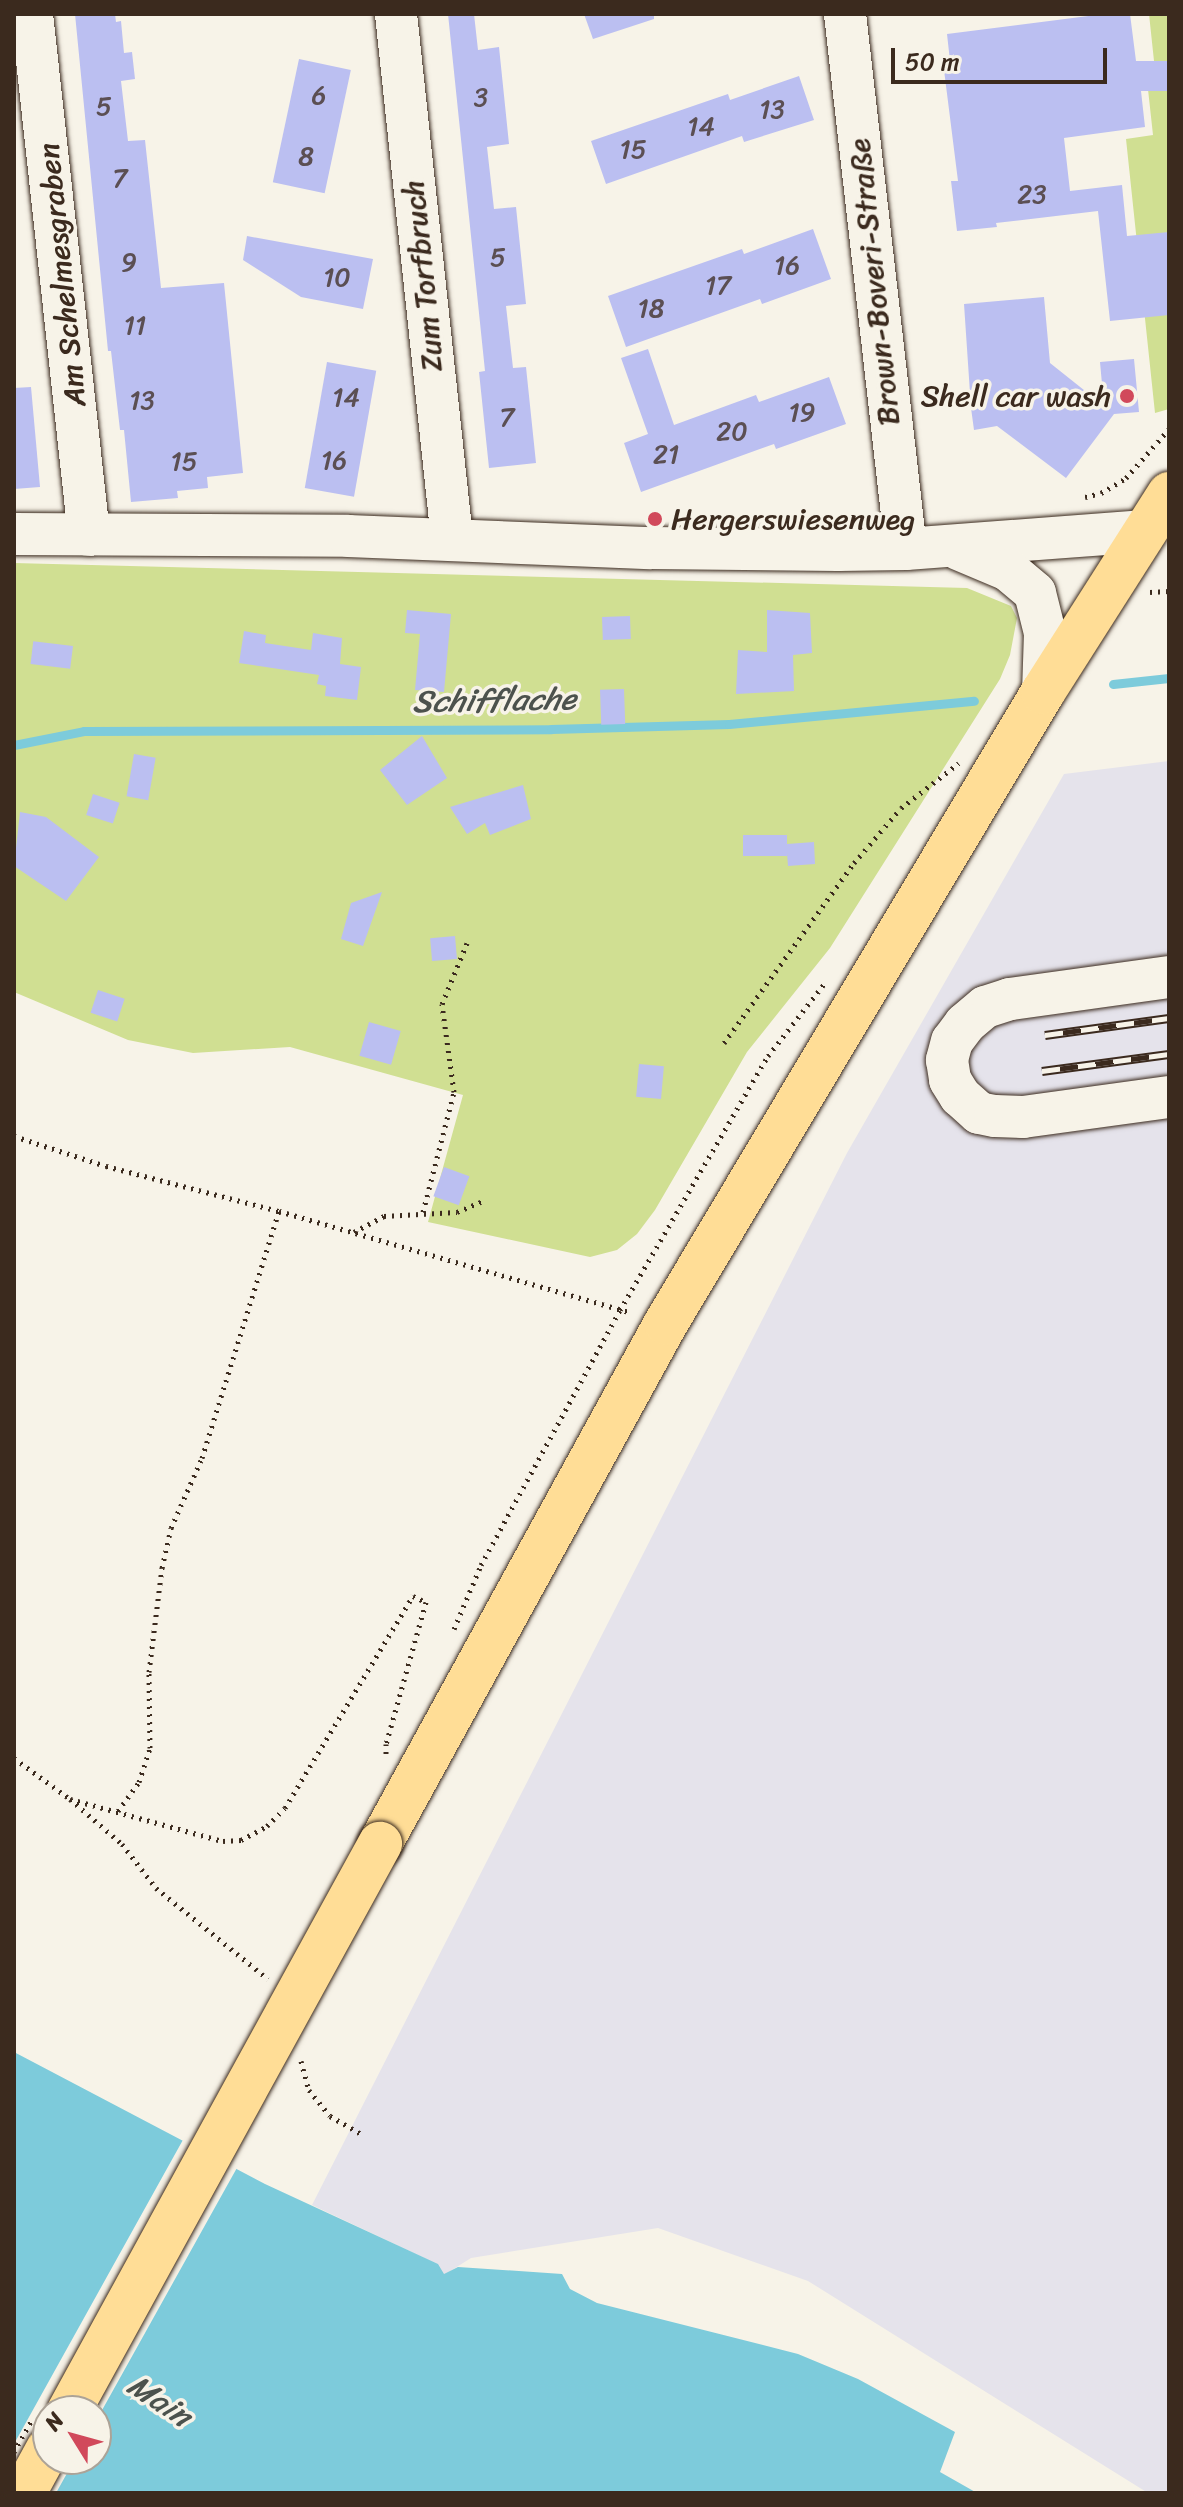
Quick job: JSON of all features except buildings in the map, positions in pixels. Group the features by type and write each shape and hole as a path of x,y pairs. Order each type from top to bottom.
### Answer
{"main road":[{"path":"78,2395 666,1323 1043,692 1157,530 1169,494"},
{"path":"24,2493 34,2475"}],"street":[{"name":"Am Schelmesgraben","path":"32,14 89,535"},
{"name":"Zum Torfbruch","path":"396,14 452,539"},
{"name":"Brown-Boveri-Straße","path":"845,14 906,549"},
{"path":"14,534 452,539 651,548 906,549 1157,530"},
{"path":"949,545 1008,570 1035,593 1045,633 1043,692"},
{"path":"1169,977 1010,999 985,1007 952,1041 947,1060 950,1080 960,1096 979,1113 995,1116 1023,1117 1169,1097"}],"path":[{"path":"1076,498 1101,493 1126,478 1169,429"},
{"path":"724,1043 854,863 901,808 945,770 970,756 962,769"},
{"path":"423,1212 454,1092 442,1004 467,943"},
{"path":"14,1136 106,1166 279,1211 620,1310 768,1056 828,979"},
{"path":"353,1232 384,1216 457,1212 483,1201"},
{"path":"118,1811 139,1782 150,1748 149,1672 162,1568 171,1528 202,1458 279,1211"},
{"path":"70,1799 223,1841 241,1840 267,1826 285,1808 413,1596 426,1602 386,1744 386,1759"},
{"path":"14,1758 70,1799 122,1844 156,1888 242,1955 271,1983"},
{"path":"300,2056 309,2090 330,2116 361,2134"}],"shaded area":[{"path":"1169,761 1169,2493 1148,2493 808,2281 658,2228 471,2258 444,2275 437,2264 312,2205 847,1153 1064,774"}],"green space":[{"path":"1149,14 1169,14 1169,409 1155,413 1126,139 1153,135 1145,62 1154,61"},
{"path":"14,563 967,588 1011,606 1017,618 1010,655 1000,679 830,948 747,1052 655,1210 637,1234 617,1250 590,1257 428,1222 463,1095 290,1047 193,1053 128,1040 14,992"}],"water":[{"name":"Main","path":"14,2052 265,2184 438,2264 444,2274 458,2267 562,2274 570,2289 597,2303 798,2354 858,2379 955,2432 940,2472 977,2493 14,2493"}],"pier":[{"path":"184,2138 238,2166 110,2395 41,2395"},
{"path":"32,2412 32,2475 66,2475 56,2493 14,2493 14,2444"}],"waterway":[{"name":"Schifflache","path":"1113,684 1169,678"},
{"name":"Schifflache","path":"14,745 84,731 551,729 729,724 974,701"}],"railway":[{"path":"1045,1035 1169,1018"},
{"path":"1042,1071 1169,1054"}],"place":[{"name":"Shell car wash","path":"1127,396"},
{"name":"Hergerswiesenweg","path":"655,519"}]}
